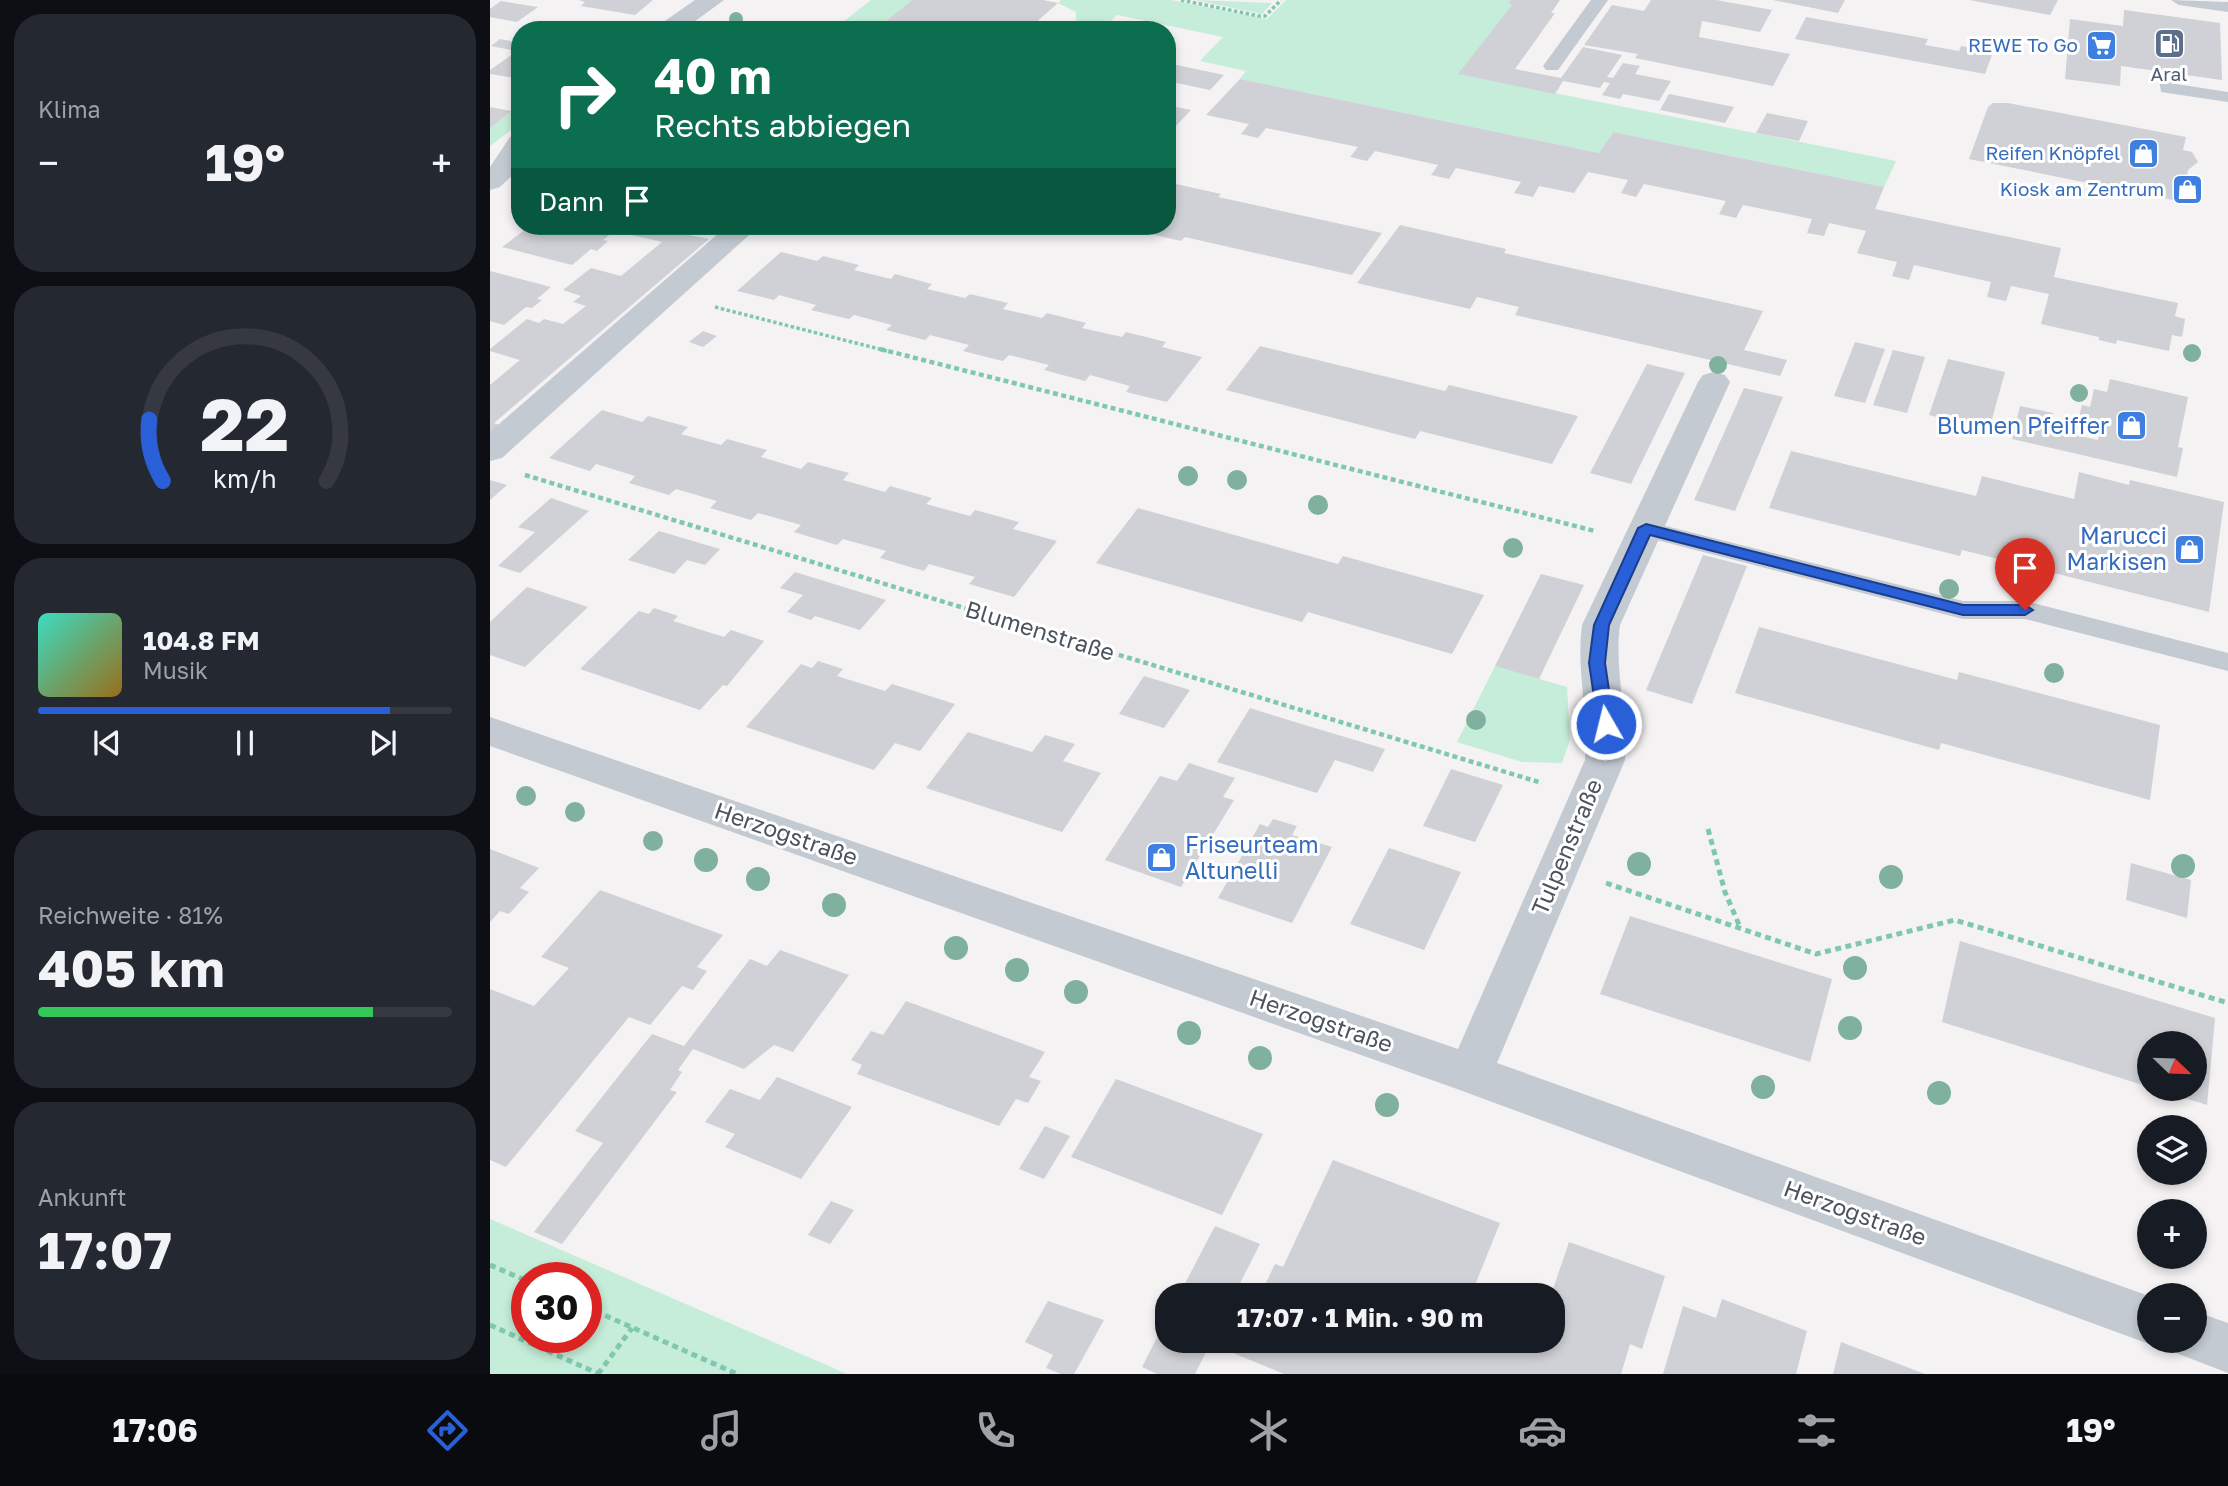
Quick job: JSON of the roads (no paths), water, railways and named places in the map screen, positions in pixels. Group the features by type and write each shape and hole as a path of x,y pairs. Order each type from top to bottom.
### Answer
{"street":[{"path":"678,21 712,0"},
{"path":"490,450 732,235"},
{"name":"Tulpenstraße","path":"1469,1073 1605,760 1607,741 1597,647 1609,604 1714,382"},
{"name":"Herzogstraße","path":"490,731 1469,1073 2137,1316"},
{"path":"2207,1341 2228,1348"}],"lane":[{"path":"1552,66 1600,0"},
{"path":"2179,0 2228,7"},
{"path":"2167,73 2167,88 2228,97"},
{"path":"1642,536 1963,610 2025,610 2228,662"}],"place":[{"name":"Aral","path":"2169,43"},
{"name":"REWE To Go","path":"2101,45"},
{"name":"Reifen Knöpfel","path":"2143,153"},
{"name":"Kiosk am Zentrum","path":"2187,189"},
{"name":"Blumen Pfeiffer","path":"2132,426"},
{"name":"Marucci Markisen","path":"2190,549"},
{"name":"Friseurteam Altunelli","path":"1162,858"}]}
